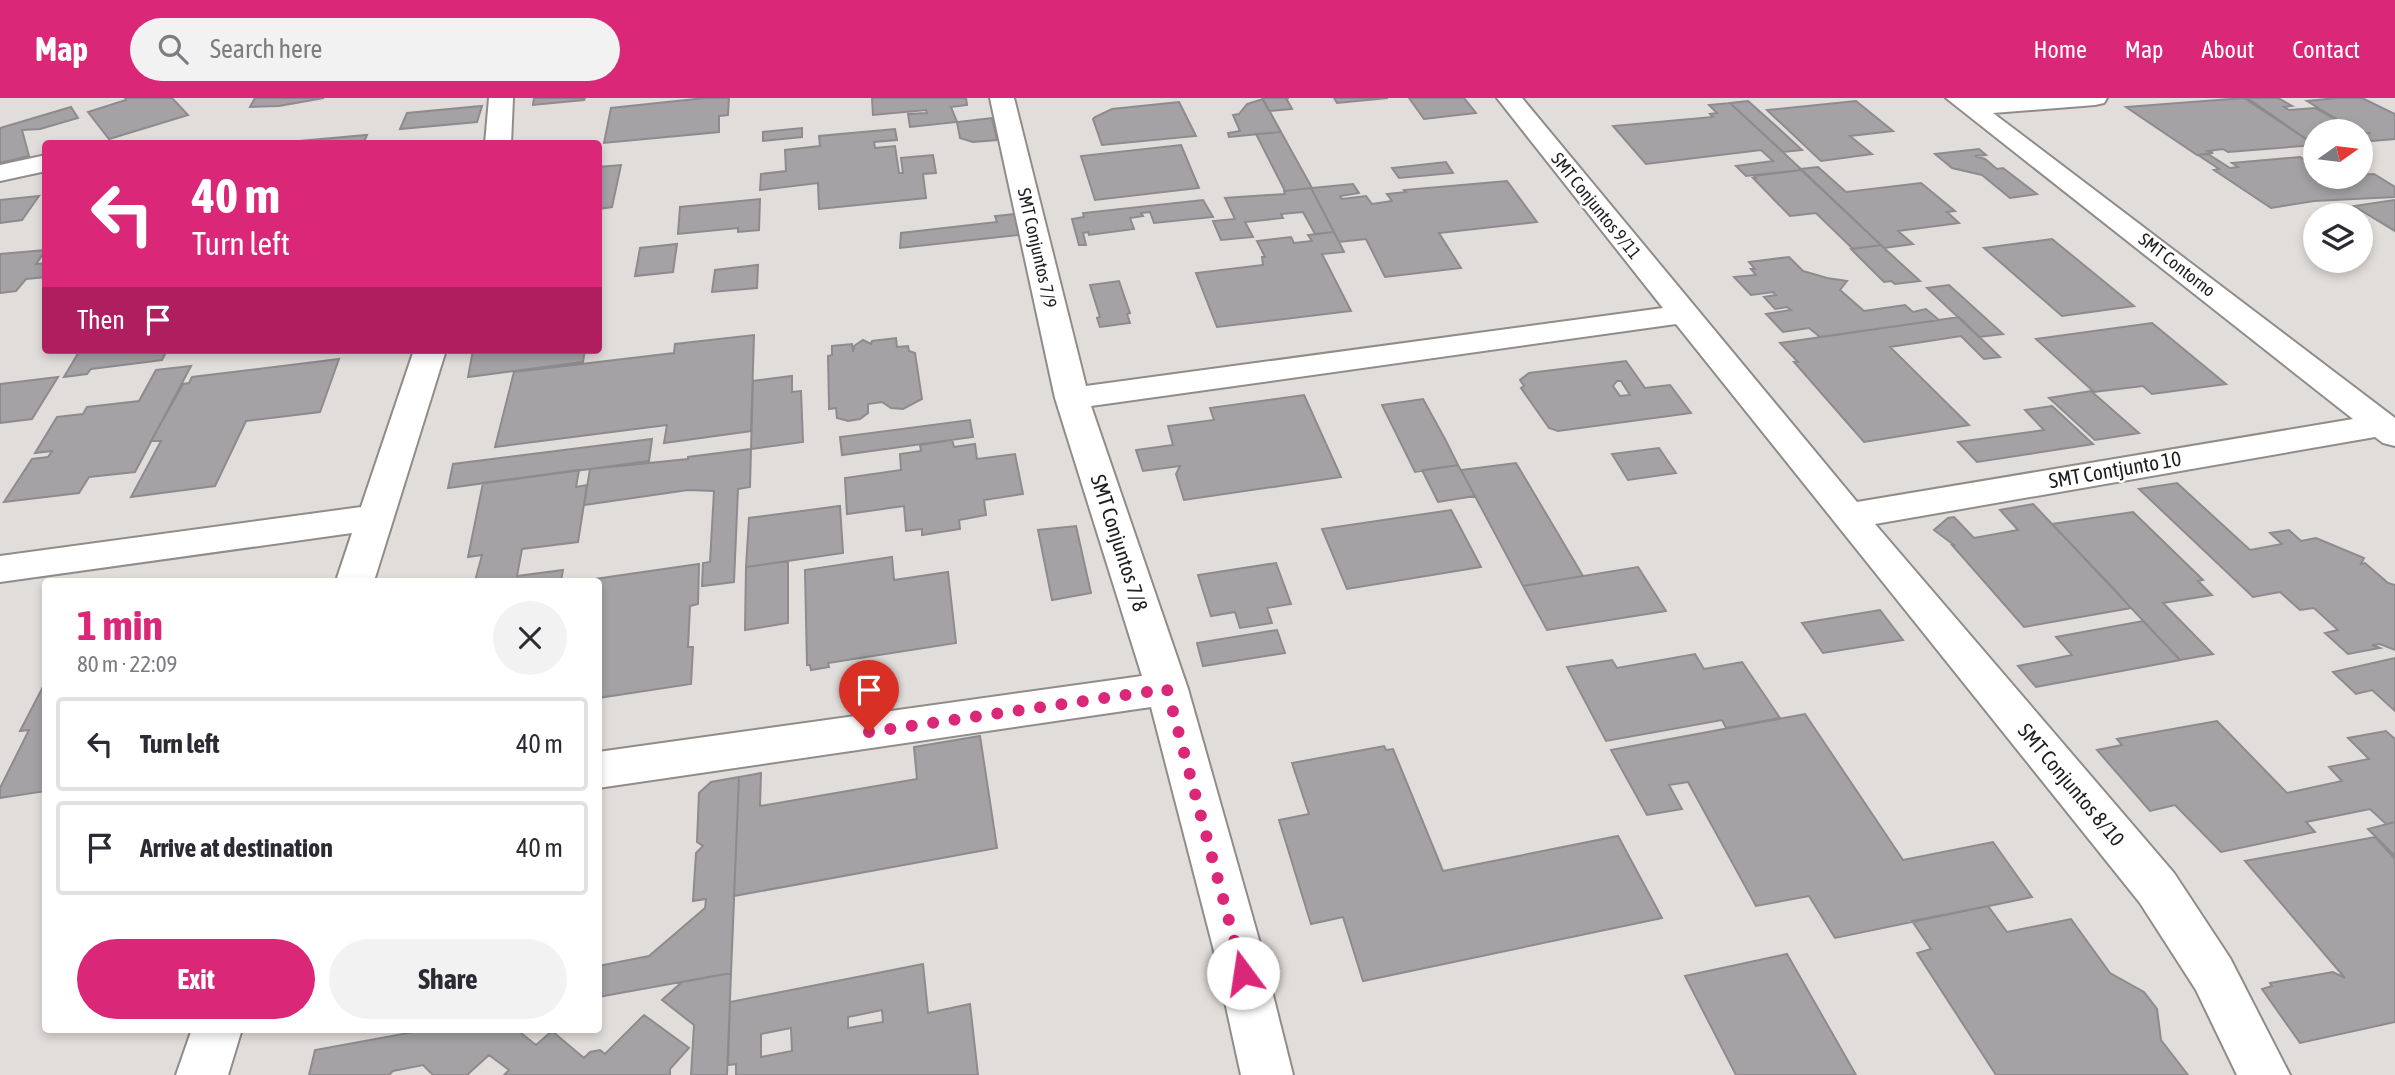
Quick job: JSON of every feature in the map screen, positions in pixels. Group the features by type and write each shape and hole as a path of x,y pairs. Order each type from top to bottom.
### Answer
{"street":[{"path":"498,140 501,98"},
{"name":"SMT Conjuntos 7/9","path":"1002,98 1072,398"},
{"name":"SMT Conjuntos 9/11","path":"1509,98 1848,516"},
{"path":"1964,102 2095,98"},
{"name":"SMT Contorno","path":"1964,102 2388,430"},
{"path":"0,173 42,164"},
{"path":"1072,398 1683,314"},
{"path":"356,578 429,354"},
{"name":"SMT Conjuntos 7/8","path":"1072,398 1167,689 1237,947 1267,1075"},
{"name":"SMT Contjunto 10","path":"1848,516 2388,430"},
{"name":"SMT Conjuntos 8/10","path":"1848,516 2157,888 2213,974 2264,1075"},
{"path":"0,569 373,519"},
{"path":"602,769 1167,689"},
{"path":"202,1075 216,1033"}],"building":[{"path":"125,98 172,98 188,115 109,139 88,112 126,100"},
{"path":"255,98 324,98 279,106 250,107"},
{"path":"534,98 585,98 533,105"},
{"path":"729,98 728,115 719,116 719,132 604,143 611,108"},
{"path":"872,98 966,98 967,105 951,107 957,122 910,127 908,114 927,113 926,110 873,115"},
{"path":"1262,98 1286,98 1292,109 1269,111"},
{"path":"1334,98 1388,98 1337,103"},
{"path":"1409,98 1464,98 1476,113 1424,119"},
{"path":"2244,98 2303,137 2303,146 2228,152 2223,149 2197,155 2126,107"},
{"path":"2247,98 2278,98 2292,106 2284,107 2289,110 2315,108 2335,119 2303,119 2303,137"},
{"path":"2362,98 2395,114 2395,139 2373,141 2373,119 2336,119 2307,101"},
{"path":"1263,99 1281,132 1229,137 1228,133 1240,131 1233,115 1239,114 1247,104"},
{"path":"1748,101 1802,150 1783,152 1730,103"},
{"path":"1856,101 1893,131 1850,136 1872,154 1821,161 1767,110"},
{"path":"1179,102 1196,136 1102,145 1093,119 1095,117 1112,109"},
{"path":"1730,103 1802,170 1746,176 1736,166 1773,161 1761,150 1646,164 1613,126 1713,117 1710,114 1717,113 1709,105"},
{"path":"482,106 477,122 400,129 407,113"},
{"path":"71,107 78,118 40,129 22,130 29,156 0,163 0,128"},
{"path":"992,118 997,140 973,142 960,138 957,122"},
{"path":"802,128 802,137 763,141 763,132"},
{"path":"895,129 897,140 874,142 875,148 895,146 899,173 903,173 901,158 933,155 936,173 923,174 926,198 819,209 818,183 760,190 761,174 786,171 785,150 820,146 819,136"},
{"path":"1281,132 1312,188 1285,191 1256,134"},
{"path":"367,135 365,140 310,140"},
{"path":"1181,145 1199,188 1095,200 1081,156"},
{"path":"1979,149 1986,155 1975,156 1985,159 1997,169 2003,168 2037,194 2010,198 1982,175 1952,168 1935,154"},
{"path":"2208,154 2230,168 2238,167 2232,163 2300,157 2303,159 2303,189 2373,189 2374,174 2395,187 2395,197 2314,201 2271,208 2214,170 2219,169 2198,155"},
{"path":"1446,162 1453,173 1399,178 1392,168"},
{"path":"621,165 612,207 602,208 602,167"},
{"path":"1818,167 1846,192 1921,183 1955,211 1947,212 1959,223 1898,231 1913,244 1884,248 1800,169"},
{"path":"1802,170 1881,245 1853,249 1816,213 1790,216 1753,178"},
{"path":"1507,181 1537,222 1439,233 1461,268 1385,277 1366,239 1339,242 1311,188 1353,184 1359,193 1340,196 1342,199 1366,196 1372,204 1392,201 1387,194 1406,192 1404,190"},
{"path":"1311,188 1334,232 1315,234 1303,212 1281,214 1283,218 1245,222 1253,237 1221,240 1213,221 1235,219 1225,198 1285,194 1284,191"},
{"path":"39,196 22,220 0,223 0,200"},
{"path":"760,199 759,230 738,232 738,228 678,234 680,207"},
{"path":"1203,200 1213,217 1154,223 1150,212 1141,213 1143,216 1130,218 1134,229 1089,235 1088,232 1083,233 1086,245 1079,245 1072,219 1084,217 1083,213"},
{"path":"2395,200 2395,231 2373,218 2373,203"},
{"path":"1014,214 1019,235 900,248 901,233 997,222 995,216"},
{"path":"1334,232 1344,252 1322,254 1351,311 1217,327 1196,273 1263,265 1262,257 1265,257 1257,241 1291,237 1294,243 1312,241 1308,235"},
{"path":"2052,239 2134,306 2062,316 1984,248"},
{"path":"677,244 673,272 635,276 640,248"},
{"path":"1881,245 1920,281 1895,284 1891,281 1884,282 1851,249"},
{"path":"42,250 42,256 36,264 42,263 42,277 26,279 16,291 0,293 0,254"},
{"path":"1789,257 1803,271 1847,281 1840,290 1864,311 1905,305 1913,312 1926,309 1939,320 1820,337 1809,328 1783,332 1766,314 1791,310 1787,307 1775,309 1764,297 1776,295 1773,292 1751,295 1734,277 1756,275 1749,262"},
{"path":"758,265 757,288 712,292 715,270"},
{"path":"1119,281 1130,313 1127,314 1130,323 1100,327 1097,318 1100,317 1090,285"},
{"path":"1949,285 2003,334 1979,337 1927,288"},
{"path":"1959,317 2000,357 1984,359 1961,336 1890,347 1969,425 1864,442 1780,343"},
{"path":"2152,323 2226,384 2152,394 2143,386 2094,392 2036,339"},
{"path":"754,335 751,431 664,443 667,425 495,447 514,372 674,353 675,344"},
{"path":"896,338 897,347 908,346 909,351 915,353 922,399 903,409 891,408 882,402 868,404 868,413 860,419 848,421 837,418 836,408 829,409 828,356 832,355 832,346 852,344 853,352 854,346 863,340 871,344 872,341"},
{"path":"78,354 165,354 162,360 91,369 87,374 64,377"},
{"path":"472,354 584,354 583,362 468,377"},
{"path":"339,359 320,412 246,421 215,486 131,497 161,441 151,441 183,384 189,383 192,377"},
{"path":"1626,361 1645,388 1670,385 1691,413 1558,431 1549,428 1521,388 1524,386 1520,380 1529,373","holes":["1617,381 1621,381 1630,395 1620,396 1613,386"]},
{"path":"191,366 135,472 89,477 79,493 4,502 32,459 48,457 52,451 35,453 57,417 83,414 87,407 139,401 156,370"},
{"path":"792,376 792,392 801,391 803,442 751,449 753,381"},
{"path":"58,377 32,419 0,423 0,384"},
{"path":"2091,391 2139,433 2095,440 2049,398"},
{"path":"1304,395 1341,477 1184,500 1176,474 1180,466 1143,471 1136,450 1173,445 1168,426 1214,420 1210,408"},
{"path":"1423,399 1458,465 1415,472 1382,405"},
{"path":"2052,406 2093,444 1977,462 1958,442 2044,430 2025,410"},
{"path":"970,420 973,437 842,455 840,437"},
{"path":"652,439 649,461 448,488 453,464"},
{"path":"952,440 954,447 975,444 977,459 1015,454 1023,494 984,500 986,515 959,520 960,529 922,535 922,529 906,531 904,506 847,514 845,478 901,470 900,454 921,451 920,445"},
{"path":"1659,448 1676,473 1628,480 1612,454"},
{"path":"751,449 750,487 738,489 734,582 702,586 703,563 710,562 714,491 688,490 584,505 590,469 688,459"},
{"path":"1516,463 1583,576 1523,586 1461,470"},
{"path":"1458,465 1475,496 1438,502 1422,470"},
{"path":"579,470 576,487 587,485 578,542 522,549 517,576 563,570 562,578 476,578 482,555 468,557 483,483"},
{"path":"2177,483 2250,550 2282,544 2270,533 2289,530 2301,541 2316,538 2364,558 2361,564 2365,563 2388,583 2395,585 2395,650 2380,644 2372,645 2380,648 2348,654 2325,633 2338,630 2314,608 2300,610 2280,592 2253,597 2139,489"},
{"path":"2033,504 2131,608 2024,627 1954,545 1934,530 1948,518 1954,517 1974,538 2018,530 2000,510"},
{"path":"840,506 843,553 746,567 749,518"},
{"path":"1451,510 1481,567 1347,589 1322,529"},
{"path":"2133,512 2203,580 2198,581 2212,595 2163,603 2213,654 2180,660 2052,524"},
{"path":"1076,526 1091,593 1052,600 1038,530"},
{"path":"892,557 894,580 948,572 956,643 828,663 829,667 811,670 810,665 807,665 805,570"},
{"path":"788,561 788,623 745,630 746,567"},
{"path":"1276,563 1291,604 1267,608 1272,623 1240,628 1235,612 1211,616 1198,575"},
{"path":"699,564 698,604 690,606 688,647 693,647 691,684 602,697 602,578"},
{"path":"1638,567 1666,611 1547,630 1523,586"},
{"path":"1880,610 1903,640 1823,653 1802,623"},
{"path":"2143,621 2180,660 2036,687 2018,666 2072,655 2056,637"},
{"path":"1277,630 1285,653 1203,666 1197,643"},
{"path":"1695,654 1704,669 1742,662 1780,718 1726,728 1722,720 1606,741 1567,667 1612,660 1617,668"},
{"path":"2395,658 2395,711 2372,690 2356,694 2333,672"},
{"path":"42,689 42,792 0,798 0,788 29,730 20,731"},
{"path":"1805,714 1903,860 1993,842 2032,897 1835,938 1809,896 1756,906 1688,782 1669,785 1682,809 1647,815 1611,750"},
{"path":"2217,721 2287,793 2342,781 2329,767 2369,759 2348,738 2386,731 2395,739 2395,822 2386,824 2370,809 2306,822 2315,832 2221,852 2175,805 2150,811 2097,750 2122,745 2117,739"},
{"path":"980,736 997,848 734,896 739,777 761,773 760,806 917,779 914,747"},
{"path":"1384,746 1386,750 1393,749 1443,871 1618,836 1662,918 1363,981 1343,917 1311,924 1279,820 1309,814 1292,763"},
{"path":"739,777 731,973 602,996 602,965 649,956 705,908 706,899 693,901 696,853 703,846 697,842 699,793 711,782"},
{"path":"2395,822 2395,856 2368,829"},
{"path":"2375,837 2395,859 2395,1022 2300,1043 2262,989 2272,986 2270,983 2333,972 2345,978 2245,861"},
{"path":"1988,906 2007,932 2071,919 2110,973 2144,992 2157,1009 2161,1040 2188,1075 1996,1075 1917,953 1931,949 1912,921"},
{"path":"1787,954 1856,1075 1736,1075 1685,976"},
{"path":"923,964 928,1013 970,1004 978,1075 736,1075 736,1064 728,1065 730,1002","holes":["882,1010 883,1022 848,1028 848,1017","791,1028 792,1051 761,1057 761,1034"]},
{"path":"731,973 727,1075 691,1075 694,1025 662,1000 682,982"},
{"path":"644,1015 689,1048 670,1069 670,1075 504,1075 509,1070 489,1055 467,1075 433,1075 423,1065 393,1071 389,1075 309,1075 315,1050 408,1033 521,1033 536,1045 550,1033 554,1033 584,1058 590,1052 600,1050 605,1054"}],"route":[{"path":"869,732 1167,689 1243,973"}]}
